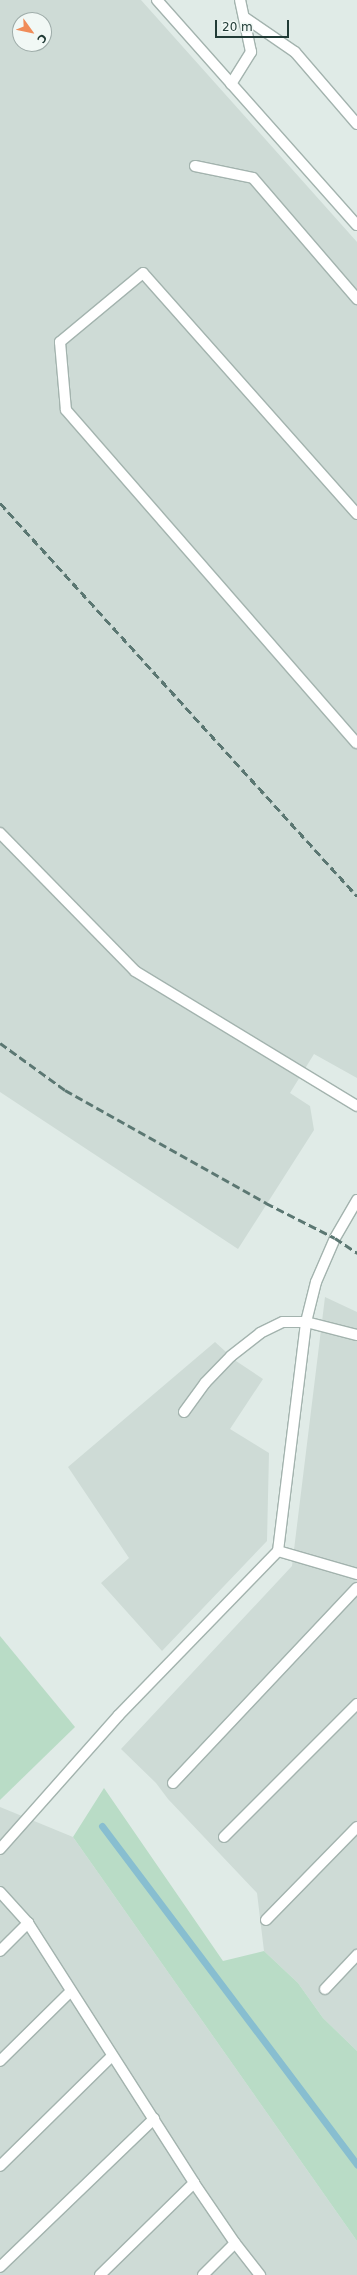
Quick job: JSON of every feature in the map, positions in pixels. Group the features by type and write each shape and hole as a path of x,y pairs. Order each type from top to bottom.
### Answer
{"lane":[{"path":"157,0 357,225"},
{"path":"232,84 251,52 240,0"},
{"path":"244,17 294,52 357,124"},
{"path":"195,166 253,178 357,299"},
{"path":"357,514 143,273 60,342 66,410 357,743"},
{"path":"0,833 135,971 357,1106"},
{"path":"0,1849 119,1715 278,1551 306,1322 316,1282 334,1238 357,1200"},
{"path":"184,1412 204,1383 231,1356 260,1333 283,1322 306,1322 357,1335"},
{"path":"278,1551 357,1574"},
{"path":"173,1783 357,1588"},
{"path":"224,1837 357,1704"},
{"path":"266,1920 357,1827"},
{"path":"0,1892 28,1923 70,1992 154,2119 194,2183 235,2243 260,2275"},
{"path":"0,1951 28,1923"},
{"path":"325,1989 357,1955"},
{"path":"0,2061 70,1992"},
{"path":"0,2166 112,2056"},
{"path":"0,2267 154,2119"},
{"path":"100,2275 194,2183"},
{"path":"203,2275 235,2243"}],"shaded area":[{"path":"0,0 141,0 357,242 357,1078 314,1054 290,1093 310,1106 314,1130 238,1249 0,1092"},
{"path":"325,1297 357,1312 357,2051 323,2018 298,1983 264,1951 257,1893 168,1799 156,1783 121,1749 292,1566"},
{"path":"215,1342 236,1361 263,1379 230,1429 269,1453 267,1541 162,1651 101,1583 129,1558 68,1467"},
{"path":"0,1807 73,1837 357,2241 357,2275 0,2275"}],"green space":[{"path":"0,1636 75,1727 0,1800"},
{"path":"104,1788 223,1961 264,1951 298,1983 323,2018 357,2051 357,2241 73,1837"}],"waterway":[{"path":"102,1826 357,2165"}],"railway":[{"path":"0,503 357,896"},
{"path":"0,1043 65,1090 266,1203 335,1238 357,1253"}]}
